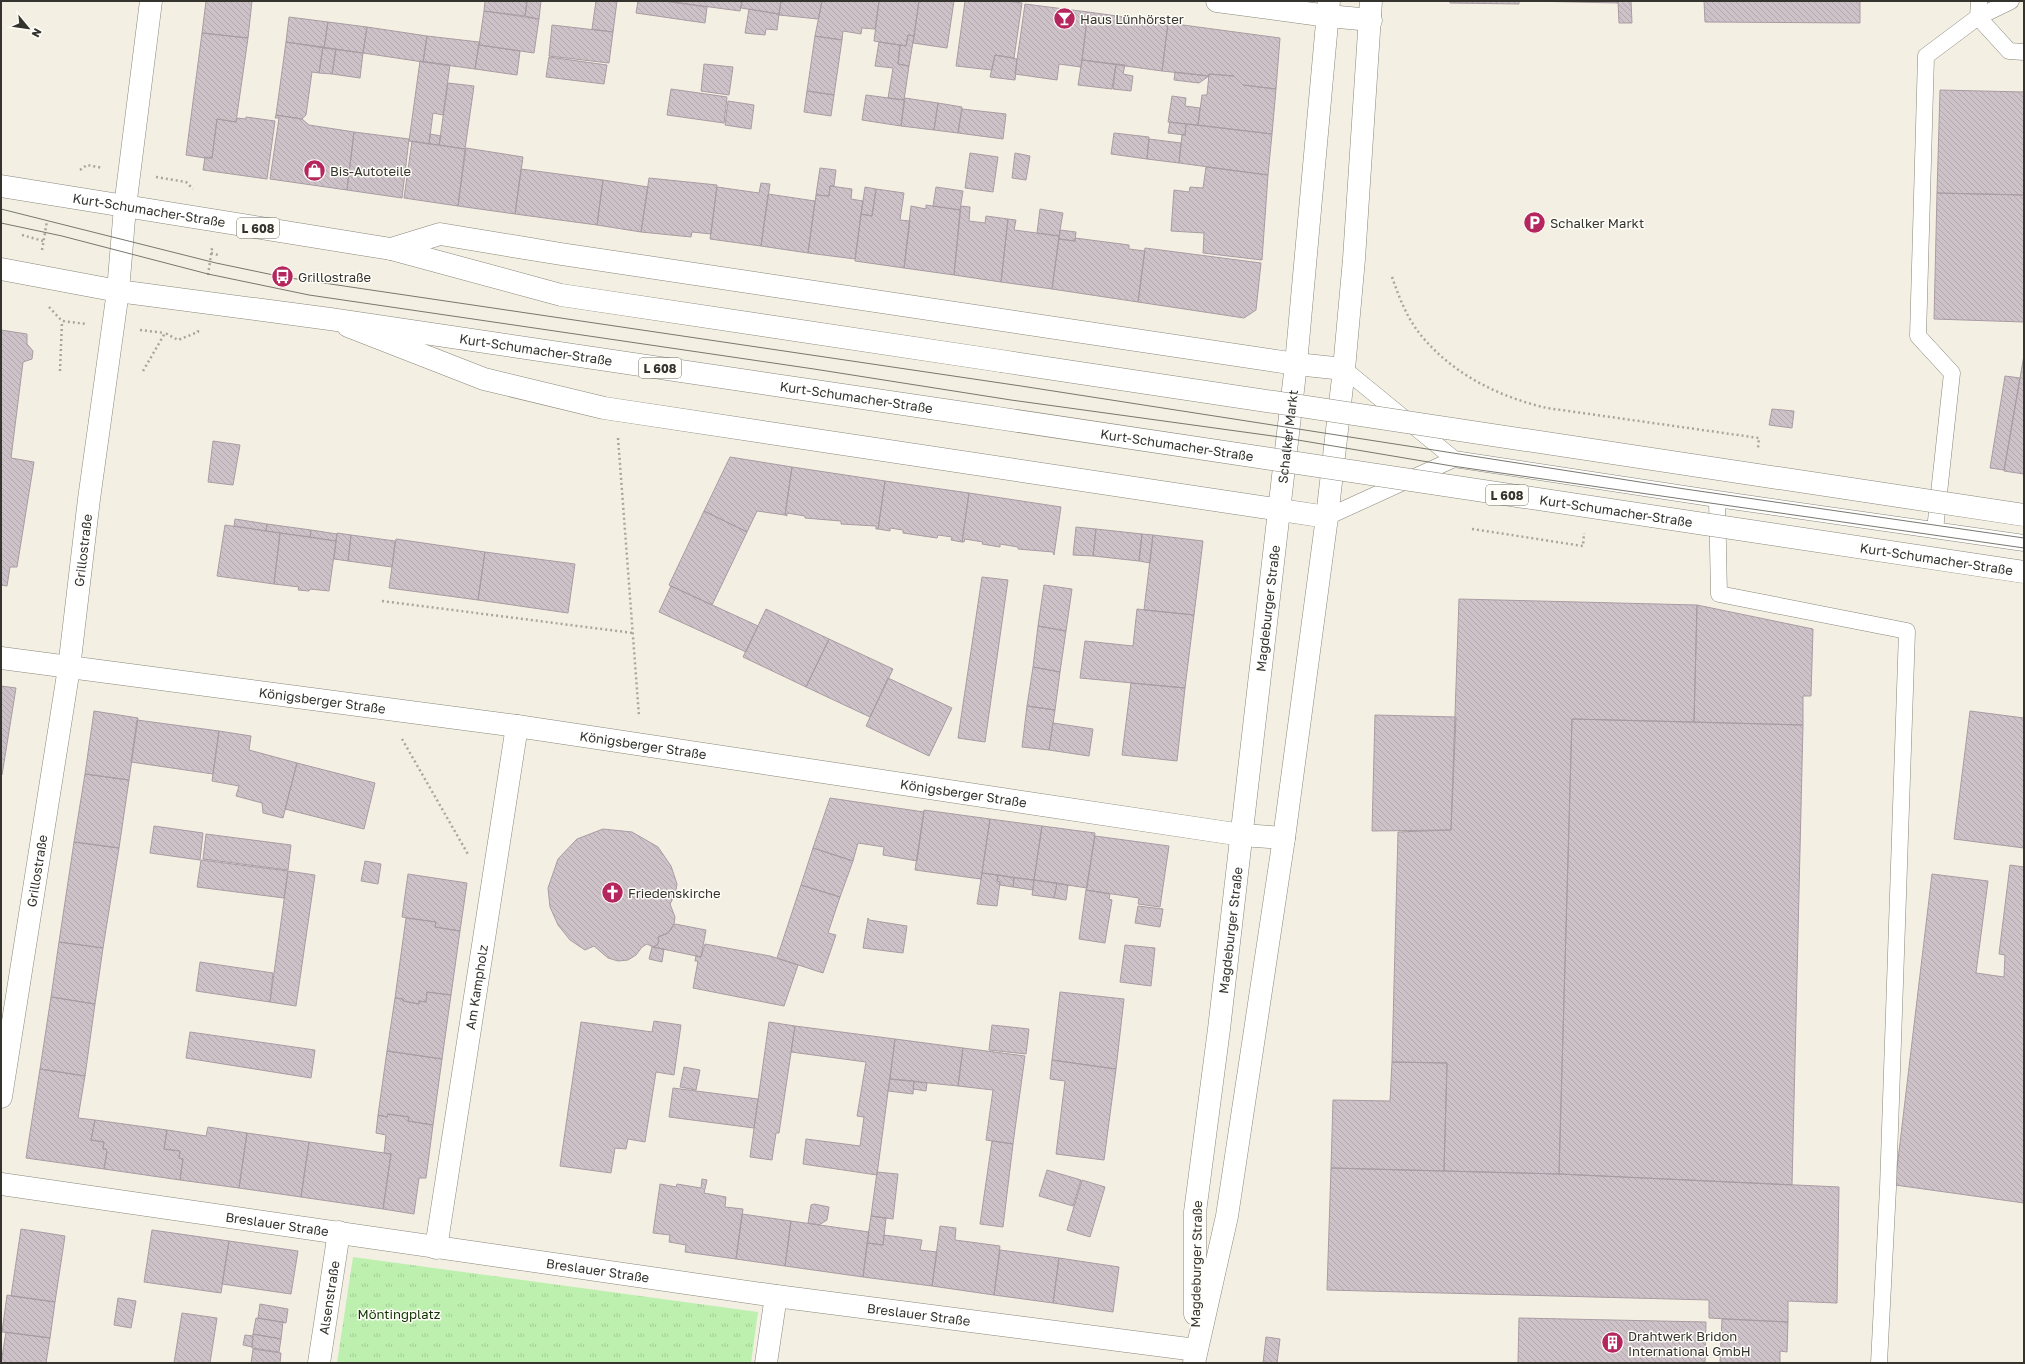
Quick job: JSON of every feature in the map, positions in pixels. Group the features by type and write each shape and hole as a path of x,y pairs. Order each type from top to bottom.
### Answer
{"street":[{"name":"Grillostraße","path":"1,1097 69,668 89,499 118,291 125,207 151,1"},
{"path":"1217,1 1371,11 1361,167 1344,370 1327,518"},
{"name":"Schalker Markt","path":"1278,510 1296,364 1328,9"},
{"name":"Kurt-Schumacher-Straße","path":"1,186 391,249 561,295 2024,515"},
{"name":"Kurt-Schumacher-Straße","path":"391,249 440,234 561,254 1296,364"},
{"name":"Kurt-Schumacher-Straße","path":"1,269 118,291 330,319 2024,572"},
{"name":"Kurt-Schumacher-Straße","path":"330,319 484,379 616,410 1327,518"},
{"path":"1296,364 1344,370"},
{"name":"Magdeburger Straße","path":"1195,1357 1195,1212 1242,835 1278,510"},
{"name":"Magdeburger Straße","path":"1195,1357 1227,1216 1284,838 1327,518"},
{"name":"Königsberger Straße","path":"1,658 517,726 1242,835 1284,838"},
{"name":"Am Kampholz","path":"436,1248 517,726"},
{"name":"Breslauer Straße","path":"1,1184 1195,1357"},
{"name":"Alsenstraße","path":"318,1363 339,1232"},
{"path":"766,1363 776,1296"}],"lane":[{"path":"1979,1 1978,17 2009,51 2024,52"},
{"path":"1935,530 1952,373 1918,336 1926,56 1978,17 2011,1"},
{"path":"1344,370 1454,459 1717,500 2024,543"},
{"path":"1327,518 1454,459"},
{"path":"1717,500 1719,594 1907,631 1888,1172 1879,1363"}],"path":[{"path":"75,174 87,166 129,172 186,182 196,193"},
{"path":"143,371 165,333 178,340 198,332 217,222"},
{"path":"22,234 43,241"},
{"path":"211,253 218,254"},
{"path":"1392,277 1403,306 1419,334 1440,356 1467,376 1496,392 1521,402 1547,408 1759,438"},
{"path":"60,371 62,321"},
{"path":"616,410 641,744"},
{"path":"1472,529 1558,542"},
{"path":"382,601 633,633"},
{"path":"385,709 491,895"}],"green space":[{"name":"Möntingplatz","path":"353,1257 758,1312 751,1363 337,1363"}],"building":[{"path":"206,1 252,1 248,38 202,33"},
{"path":"485,1 527,1 525,16 484,11"},
{"path":"527,1 541,1 539,19 525,16"},
{"path":"596,1 617,1 613,32 592,29"},
{"path":"638,1 664,1 707,7 705,23 636,13"},
{"path":"664,1 680,1 680,3"},
{"path":"680,1 742,1 740,11 680,3"},
{"path":"742,1 781,1 779,14 741,8"},
{"path":"781,1 822,1 819,17 818,19 779,15"},
{"path":"822,1 879,1 875,29 862,28 861,34 843,31 842,40 815,36"},
{"path":"879,1 919,1 914,36 908,35 906,46 874,41"},
{"path":"919,1 954,1 947,48 913,43"},
{"path":"965,1 1007,1 1022,3 1014,58 995,55 992,70 956,66"},
{"path":"1450,1 1519,1 1519,4 1450,3"},
{"path":"1528,1 1618,1 1618,3"},
{"path":"1618,1 1631,1 1632,23 1619,23"},
{"path":"1704,1 1860,1 1860,23 1705,22"},
{"path":"1025,4 1088,12 1081,67 1059,64 1057,80 1015,74"},
{"path":"749,9 779,14 777,30 766,29 765,35 745,33"},
{"path":"484,11 539,19 534,53 479,45"},
{"path":"1088,12 1168,23 1162,71 1082,60"},
{"path":"289,17 328,22 324,48 286,42"},
{"path":"328,22 367,27 363,53 324,48"},
{"path":"1168,23 1280,38 1276,89 1243,85 1234,76 1209,74 1209,76 1162,71"},
{"path":"552,25 613,32 609,63 549,56"},
{"path":"367,27 427,36 423,62 363,53"},
{"path":"202,33 248,38 236,122 217,119 212,158 186,155"},
{"path":"908,35 914,36 909,66 898,64 900,45 906,46"},
{"path":"427,36 479,42 475,69 423,62"},
{"path":"815,36 842,40 834,95 807,91"},
{"path":"286,42 323,47 319,73 312,72 306,115 302,119 276,115"},
{"path":"879,42 900,45 898,64 909,66 904,100 888,98 893,68 875,66"},
{"path":"479,45 520,51 517,75 475,69"},
{"path":"323,47 336,49 332,74 319,73"},
{"path":"336,49 363,53 360,78 332,74"},
{"path":"995,55 1017,59 1015,80 990,77"},
{"path":"549,57 607,65 604,84 546,77"},
{"path":"1082,60 1116,64 1112,89 1078,85"},
{"path":"420,61 450,65 443,115 433,113 429,144 409,141"},
{"path":"704,64 733,67 729,95 701,91"},
{"path":"1116,64 1125,65 1123,74 1133,76 1131,91 1113,89"},
{"path":"1175,72 1209,76 1199,83 1174,80"},
{"path":"1209,74 1234,76 1243,85 1276,89 1272,134 1198,125 1202,95 1207,95"},
{"path":"448,83 474,86 465,149 439,145"},
{"path":"671,89 727,97 724,123 667,115"},
{"path":"1940,90 2024,92 2024,195 1937,193"},
{"path":"807,91 834,95 831,116 804,112"},
{"path":"866,95 904,100 901,126 862,120"},
{"path":"1172,96 1186,98 1185,106 1200,108 1198,125 1168,122"},
{"path":"905,98 938,103 934,130 901,126"},
{"path":"728,101 754,105 751,129 725,125"},
{"path":"938,103 962,107 958,133 934,130"},
{"path":"962,109 1006,114 1003,139 958,133"},
{"path":"276,115 302,119 309,125 354,132 347,190 270,179 279,118 275,118"},
{"path":"246,117 275,121 267,179 203,170 205,157 212,158 217,119 236,122 237,118 246,119"},
{"path":"1170,122 1186,124 1185,135 1168,133"},
{"path":"1186,124 1272,134 1268,175 1179,163 1182,135 1185,135"},
{"path":"354,132 409,139 402,198 347,190"},
{"path":"1114,133 1149,137 1147,159 1111,154"},
{"path":"430,134 441,136 439,145 429,144"},
{"path":"1149,139 1181,143 1179,163 1147,159"},
{"path":"412,141 465,149 458,206 404,198"},
{"path":"466,148 523,157 515,214 458,206"},
{"path":"970,153 998,157 993,192 965,188"},
{"path":"1015,153 1030,156 1026,180 1012,178"},
{"path":"1206,167 1268,175 1262,260 1203,253 1204,233 1171,231 1174,190 1189,192 1190,187 1203,188"},
{"path":"820,168 836,170 834,186 830,186 829,196 816,195"},
{"path":"521,169 603,180 597,225 515,214"},
{"path":"649,178 717,185 711,234 692,232 691,237 641,232"},
{"path":"603,180 648,187 641,232 597,225"},
{"path":"761,183 770,184 761,246 710,239 717,187 759,193"},
{"path":"830,186 852,189 851,199 863,201 855,259 808,253 816,195 829,196"},
{"path":"865,187 876,189 872,216 861,214"},
{"path":"936,187 963,191 960,210 933,206"},
{"path":"876,189 904,193 900,220 910,221 904,268 855,261 861,214 872,216"},
{"path":"1937,193 2024,195 2024,322 1934,319"},
{"path":"768,194 815,201 808,253 761,246"},
{"path":"926,205 960,210 954,275 904,268 911,206 926,209"},
{"path":"961,206 970,207 969,221 985,223 986,216 1008,219 1001,282 954,275"},
{"path":"1040,209 1063,213 1059,236 1037,233"},
{"path":"1008,219 1016,220 1014,230 1059,236 1052,289 1001,282"},
{"path":"1060,230 1076,232 1075,241 1059,239"},
{"path":"1075,238 1129,245 1129,249 1145,251 1138,302 1052,289 1059,239 1075,241"},
{"path":"1145,248 1261,263 1256,310 1244,318 1138,302"},
{"path":"1,330 27,334 27,344 33,351 32,359 23,362 11,458 34,462 17,567 10,567 7,586 1,585"},
{"path":"2024,355 2024,474 2004,471"},
{"path":"2005,376 2020,378 2004,470 1990,468"},
{"path":"1772,409 1794,411 1792,428 1769,425"},
{"path":"213,441 240,445 233,485 208,482"},
{"path":"730,457 792,467 785,515 757,511 747,532 704,511"},
{"path":"792,467 885,481 878,529 876,529 876,526 841,524 841,521 805,518 805,516 787,513 787,516 785,515"},
{"path":"885,481 969,493 962,542 951,540 952,537 938,535 937,538 903,533 903,530 890,528 890,531 878,529"},
{"path":"969,493 1061,507 1054,555 1053,552 1018,549 1018,547 1000,544 1000,547 965,539 964,542 962,542"},
{"path":"704,511 747,532 712,605 669,585"},
{"path":"235,519 267,524 266,531 234,526"},
{"path":"267,524 311,530 310,537 266,531"},
{"path":"225,525 280,533 274,584 217,576"},
{"path":"1076,527 1096,529 1093,556 1073,555"},
{"path":"1096,529 1142,534 1139,561 1093,556"},
{"path":"311,530 337,534 336,541 310,537"},
{"path":"280,533 336,541 329,591 310,589 309,591 298,590 299,587 274,584"},
{"path":"337,533 351,535 348,561 334,559"},
{"path":"1142,534 1153,535 1150,563 1139,561"},
{"path":"351,535 395,541 392,567 348,561"},
{"path":"1153,535 1203,541 1194,615 1144,610"},
{"path":"396,539 485,552 478,600 389,588"},
{"path":"485,552 575,564 568,613 478,600"},
{"path":"982,577 1008,580 985,742 958,738"},
{"path":"1044,585 1072,589 1066,631 1038,626"},
{"path":"671,586 758,626 746,652 659,612"},
{"path":"1459,599 1697,605 1694,722 1572,719 1559,1174 1444,1171 1447,1063 1392,1062 1398,832 1451,830"},
{"path":"1697,605 1813,629 1811,696 1803,696 1803,725 1694,722"},
{"path":"766,609 829,639 806,687 743,657"},
{"path":"1137,609 1194,615 1185,688 1080,678 1085,641 1133,646"},
{"path":"1038,626 1066,631 1060,672 1033,667"},
{"path":"829,639 893,669 870,717 806,687"},
{"path":"1033,667 1060,672 1055,710 1027,706"},
{"path":"888,678 952,708 929,756 866,726"},
{"path":"1131,683 1185,688 1177,761 1122,755"},
{"path":"1,686 16,688 2,775 1,775"},
{"path":"1027,706 1055,710 1049,750 1022,747"},
{"path":"94,711 138,718 129,780 85,774"},
{"path":"1970,711 2024,718 2024,848 1954,839"},
{"path":"1375,715 1456,717 1451,830 1372,831"},
{"path":"1572,719 1803,725 1792,1185 1559,1174"},
{"path":"137,720 219,731 213,774 131,762"},
{"path":"1053,723 1093,729 1089,756 1049,750"},
{"path":"219,731 251,736 249,750 297,763 283,818 263,813 262,803 236,796 239,786 212,781"},
{"path":"297,763 375,783 364,829 285,809"},
{"path":"85,774 129,780 119,848 74,842"},
{"path":"830,798 924,812 917,861 883,855 884,847 858,843 853,861 813,848"},
{"path":"924,810 990,819 981,879 915,870"},
{"path":"990,819 1042,826 1034,880 982,873"},
{"path":"154,826 203,833 200,860 150,853"},
{"path":"1042,826 1095,833 1087,888 1034,880"},
{"name":"Friedenskirche","path":"603,829 632,832 658,847 671,866 677,884 675,895 670,904 675,917 674,924 668,933 658,937 659,941 657,945 653,947 647,944 642,947 636,955 628,960 618,961 608,958 594,946 585,950 570,940 558,925 550,907 548,888 558,859 577,839"},
{"path":"206,834 291,845 288,870 203,859"},
{"path":"1095,836 1169,846 1160,907 1138,904 1139,898 1086,890"},
{"path":"74,842 119,848 103,948 59,942"},
{"path":"813,848 853,861 840,897 801,885"},
{"path":"201,860 288,871 284,898 197,887"},
{"path":"365,861 381,864 378,884 361,881"},
{"path":"2010,865 2024,867 2024,1203 1895,1185 1932,874 1988,881 1976,973 2004,977 2005,955 1999,954"},
{"path":"288,871 315,875 296,1006 270,1002"},
{"path":"982,873 998,875 997,881 1000,882 997,906 977,904"},
{"path":"408,874 467,883 460,931 435,927 436,922 402,917"},
{"path":"998,875 1014,878 1013,887 1000,885 1000,882 997,881"},
{"path":"1014,878 1034,880 1033,890 1013,887"},
{"path":"1034,880 1057,883 1054,898 1032,895"},
{"path":"1057,883 1068,885 1066,900 1054,898"},
{"path":"801,885 840,897 828,933 836,935 823,973 777,958"},
{"path":"1086,890 1110,894 1109,899 1112,900 1105,943 1079,939"},
{"path":"1138,906 1163,909 1160,927 1135,923"},
{"path":"406,918 436,922 435,927 460,931 451,995 427,992 426,1002 419,1001 419,1004 395,998"},
{"path":"868,918 869,920 907,926 903,953 863,948"},
{"path":"675,924 706,930 701,957 653,947 657,945 659,941 658,937 668,933"},
{"path":"59,942 103,948 95,1004 51,997"},
{"path":"705,944 770,956 798,965 784,1006 693,988 698,961 695,961 696,956 701,957"},
{"path":"1125,945 1155,948 1151,986 1120,982"},
{"path":"652,947 664,949 662,962 649,959"},
{"path":"200,962 273,973 270,1002 196,991"},
{"path":"427,992 451,995 442,1059 387,1051 395,998 419,1004 419,1001 426,1002"},
{"path":"1060,992 1124,999 1116,1069 1052,1060"},
{"path":"51,997 95,1004 85,1076 40,1069"},
{"path":"654,1021 681,1025 674,1075 656,1072 645,1142 628,1139 626,1149 615,1148 611,1173 560,1166 581,1022 652,1032"},
{"path":"769,1022 795,1026 779,1133 776,1133 772,1160 750,1157"},
{"path":"992,1025 1029,1029 1026,1054 989,1050"},
{"path":"795,1026 895,1039 877,1175 803,1164 806,1139 860,1146 864,1117 857,1116 866,1062 791,1052"},
{"path":"190,1032 315,1050 311,1078 186,1058"},
{"path":"895,1039 963,1048 958,1086 890,1079"},
{"path":"963,1048 1025,1056 1013,1144 986,1140 993,1090 958,1086"},
{"path":"387,1051 442,1059 433,1125 408,1121 409,1117 388,1114 387,1117 378,1115"},
{"path":"1052,1060 1116,1069 1104,1160 1056,1154 1065,1081 1050,1079"},
{"path":"1392,1062 1447,1063 1444,1171 1331,1168 1333,1100 1390,1101"},
{"path":"684,1067 700,1070 696,1090 680,1087"},
{"path":"40,1069 85,1076 78,1118 95,1120 91,1140 104,1142 103,1149 106,1149 107,1152 104,1169 26,1158"},
{"path":"890,1079 914,1081 913,1094 888,1091"},
{"path":"914,1081 927,1083 926,1091 913,1089"},
{"path":"673,1088 758,1099 754,1128 669,1117"},
{"path":"388,1114 409,1117 408,1121 433,1125 426,1178 419,1178 414,1214 383,1209 391,1154 384,1153 386,1135 376,1133 378,1115 387,1117"},
{"path":"95,1120 167,1130 164,1149 180,1151 179,1158 183,1159 180,1180 104,1169 107,1152 106,1149 103,1149 104,1142 91,1140"},
{"path":"208,1127 247,1133 239,1188 180,1180 183,1159 179,1158 180,1151 164,1149 167,1130 206,1136"},
{"path":"247,1133 309,1142 301,1197 239,1188"},
{"path":"992,1141 1013,1144 1003,1227 980,1224"},
{"path":"309,1142 391,1154 383,1209 301,1197"},
{"path":"1331,1168 1559,1174 1839,1187 1837,1303 1788,1301 1788,1322 1709,1318 1709,1300 1327,1290"},
{"path":"1047,1170 1081,1180 1073,1206 1039,1196"},
{"path":"877,1172 898,1174 893,1219 871,1216"},
{"path":"702,1179 707,1180 704,1193 726,1197 725,1207 743,1209 736,1259 685,1252 686,1245 669,1242 670,1235 653,1233 660,1184 676,1187 677,1184 701,1188"},
{"path":"1082,1180 1105,1187 1090,1237 1067,1230"},
{"path":"814,1204 829,1207 827,1220 819,1225 808,1223 811,1205"},
{"path":"742,1214 791,1221 785,1266 736,1259"},
{"path":"871,1216 886,1218 883,1245 867,1243"},
{"path":"791,1221 869,1232 863,1277 785,1266"},
{"path":"940,1226 956,1228 955,1240 1000,1246 994,1295 932,1286"},
{"path":"21,1229 65,1236 55,1302 11,1296"},
{"path":"152,1230 229,1241 221,1293 144,1282"},
{"path":"884,1235 922,1240 920,1250 937,1252 932,1286 863,1277 867,1243 883,1245"},
{"path":"229,1241 298,1251 291,1294 222,1284"},
{"path":"1000,1250 1059,1258 1053,1303 994,1295"},
{"path":"1059,1258 1119,1267 1113,1312 1053,1303"},
{"path":"7,1295 55,1302 50,1338 2,1332"},
{"path":"118,1298 136,1301 131,1328 114,1325"},
{"path":"260,1304 288,1309 286,1323 258,1318"},
{"path":"182,1313 217,1318 210,1363 174,1363"},
{"path":"256,1318 283,1322 281,1339 253,1334"},
{"name":"Drahtwerk Bridon International GmbH","path":"1519,1318 1706,1322 1705,1363 1518,1363"},
{"path":"1722,1319 1788,1322 1787,1352 1780,1351 1780,1363 1720,1363"},
{"path":"6,1332 50,1338 46,1363 1,1363"},
{"path":"253,1334 281,1339 279,1352 252,1348"},
{"path":"245,1335 253,1336 252,1347 243,1345"},
{"path":"1266,1337 1280,1339 1277,1363 1263,1363"},
{"path":"253,1349 281,1353 280,1363 251,1363"}],"tram line":[{"path":"1,209 216,263 283,277 1021,386 1685,489 2024,538"},
{"path":"1,223 62,236 208,274 309,295 814,369 1011,400 1280,437 1452,466 2024,548"}],"place":[{"name":"Haus Lünhörster","path":"1064,19"},
{"name":"Bis-Autoteile","path":"314,171"},
{"name":"Schalker Markt","path":"1534,223"},
{"name":"Grillostraße","path":"283,277"},
{"name":"Friedenskirche","path":"612,893"},
{"name":"Drahtwerk Bridon International GmbH","path":"1612,1343"}]}
